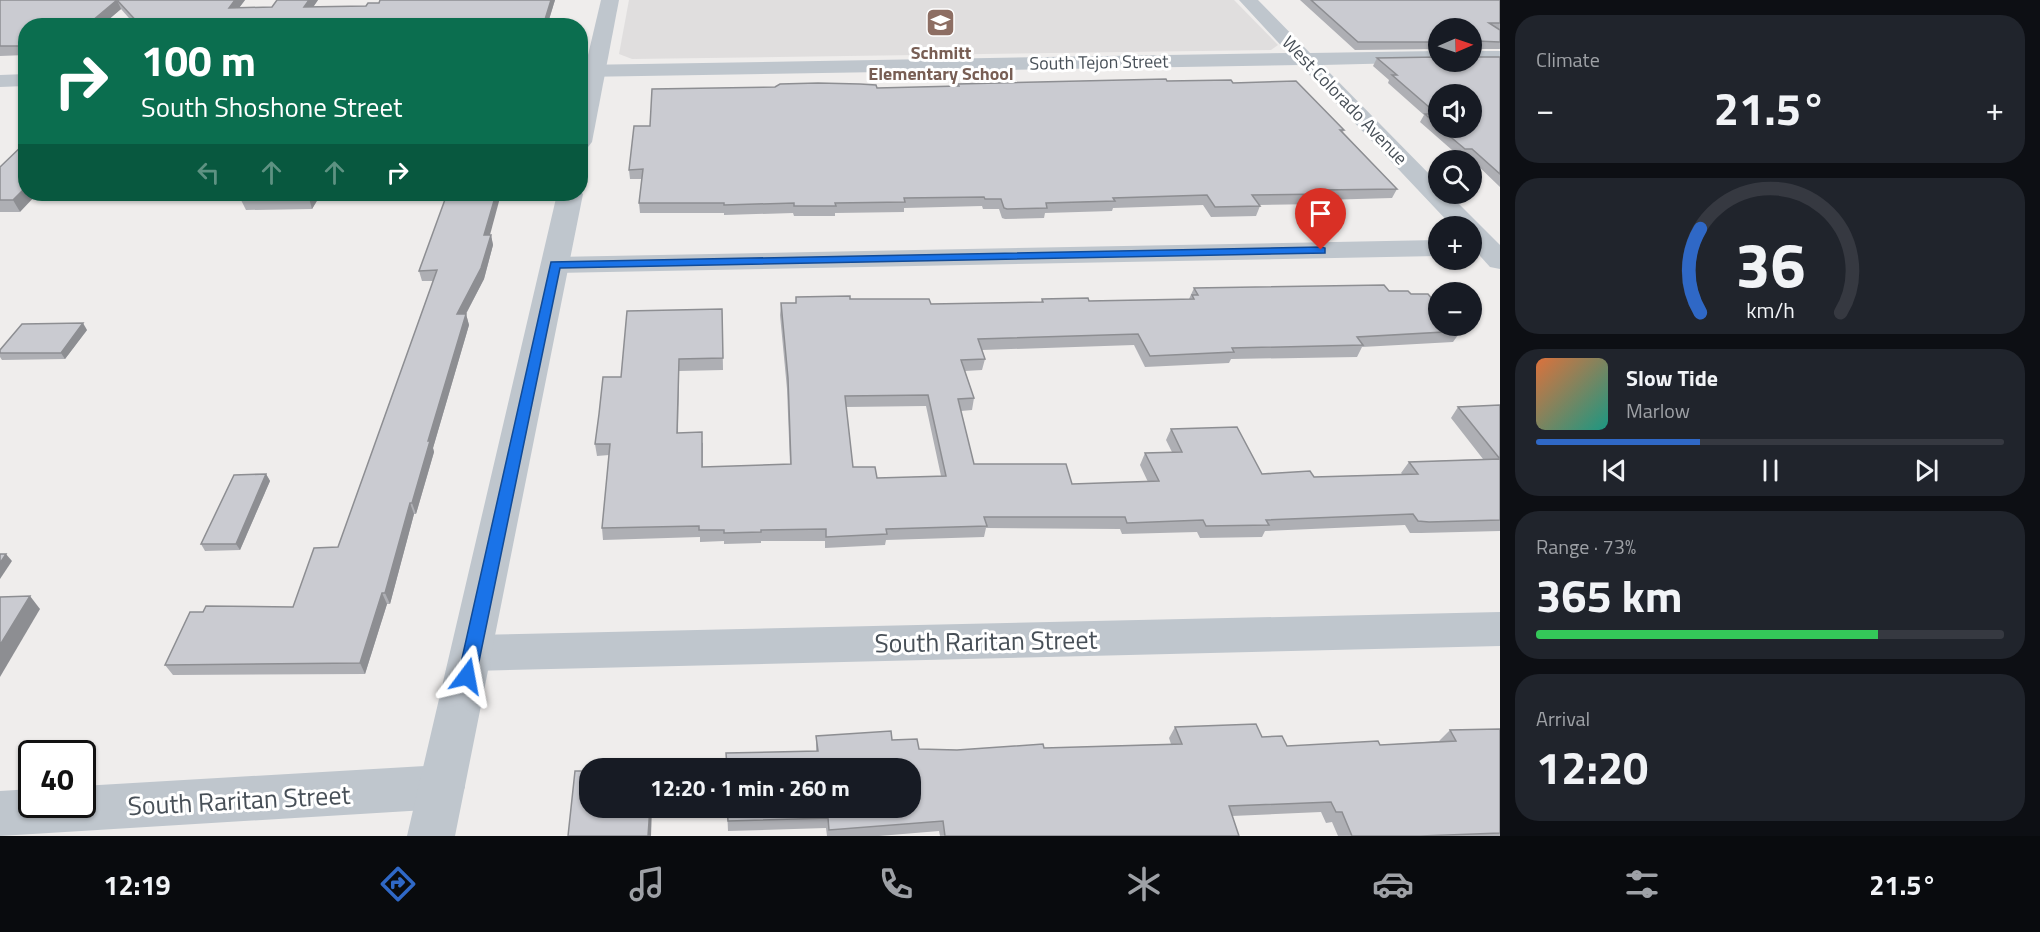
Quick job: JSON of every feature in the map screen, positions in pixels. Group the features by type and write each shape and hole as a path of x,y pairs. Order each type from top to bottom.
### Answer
{"street":[{"path":"588,70 610,0"},
{"name":"West Colorado Avenue","path":"1248,0 1456,216"},
{"name":"South Tejon Street","path":"588,70 1428,57"},
{"path":"1482,57 1500,57"},
{"path":"0,81 18,80"},
{"path":"431,836 569,201"},
{"path":"555,265 1428,248"},
{"name":"South Raritan Street","path":"472,653 1500,628"},
{"name":"South Raritan Street","path":"0,814 442,787"}],"shaded area":[{"name":"Schmitt Elementary School","path":"629,0 1234,0 1278,45 1271,50 632,59 619,54"}],"building":[{"path":"0,0 117,0 96,18 18,18 18,46 0,46"},
{"path":"117,0 235,0 229,8 272,7 277,0 309,0 304,7 366,6 368,3 379,3 380,0 551,0 545,18 134,18"},
{"path":"1311,0 1500,0 1500,23 1489,23 1500,30 1500,42 1482,41 1482,18 1428,18 1428,42 1358,42"},
{"path":"1428,57 1428,72 1482,72 1482,57 1500,57 1500,174 1482,158 1482,150 1465,149 1452,138 1482,138 1482,84 1428,84 1428,106 1392,75 1397,75 1377,58"},
{"path":"1166,79 1167,81 1231,80 1233,83 1296,81 1397,189 1322,190 1326,194 1252,195 1260,206 1215,207 1207,195 1113,198 1115,201 1046,203 1047,208 1007,209 1004,208 1001,199 985,199 984,197 904,198 905,202 835,203 836,206 794,206 794,203 724,205 724,203 639,203 643,169 629,170 634,126 650,126 652,89 775,87 780,84 818,83 876,85 877,88"},
{"path":"18,150 18,195 13,200 0,200 0,167"},
{"path":"444,201 494,201 484,235 491,235 481,268 457,314 466,314 385,593 382,593 360,663 165,665 190,612 203,612 206,606 293,607 314,548 338,547 437,270 419,271"},
{"path":"1384,285 1389,291 1428,294 1428,333 1357,337 1363,345 1232,348 1234,352 1150,356 1138,334 978,339 985,359 961,360 974,398 958,399 974,464 1066,464 1072,484 1159,481 1145,453 1182,452 1171,429 1237,427 1262,474 1310,471 1314,477 1418,474 1409,462 1500,459 1500,520 1429,522 1418,521 1413,514 1266,520 1269,525 1206,526 1203,520 1127,523 1125,517 984,517 987,526 886,529 887,534 826,537 826,529 724,533 724,530 699,530 699,526 602,528 610,444 595,444 603,377 621,377 627,311 722,309 723,358 679,359 677,433 702,432 702,467 791,464 788,378 781,303 796,303 796,297 850,296 850,299 929,299 931,304 1043,302 1042,299 1088,298 1089,301 1194,299 1192,295 1198,295 1194,288","holes":["928,395 946,476 877,478 875,467 853,467 845,396"]},
{"path":"83,323 61,353 0,353 0,350 22,324"},
{"path":"1500,405 1500,459 1458,407"},
{"path":"266,474 236,544 201,544 234,475"},
{"path":"0,554 6,554 0,563"},
{"path":"30,596 0,645 0,597"},
{"path":"1256,724 1262,737 1282,736 1287,746 1378,741 1380,745 1456,741 1450,730 1500,729 1500,833 1352,836 1342,812 1336,812 1331,802 1229,806 1239,836 945,836 943,821 829,830 828,818 921,818 921,758 726,758 726,753 818,751 816,736 891,731 892,740 917,739 919,749 957,750 1043,744 1044,748 1182,744 1175,727"},
{"path":"575,771 579,771 579,818 649,818 648,836 568,836"},
{"path":"728,818 828,818 728,821"}],"place":[{"name":"Schmitt Elementary School","path":"941,23"}],"route":[{"path":"467,676 555,265 1321,250"}]}
